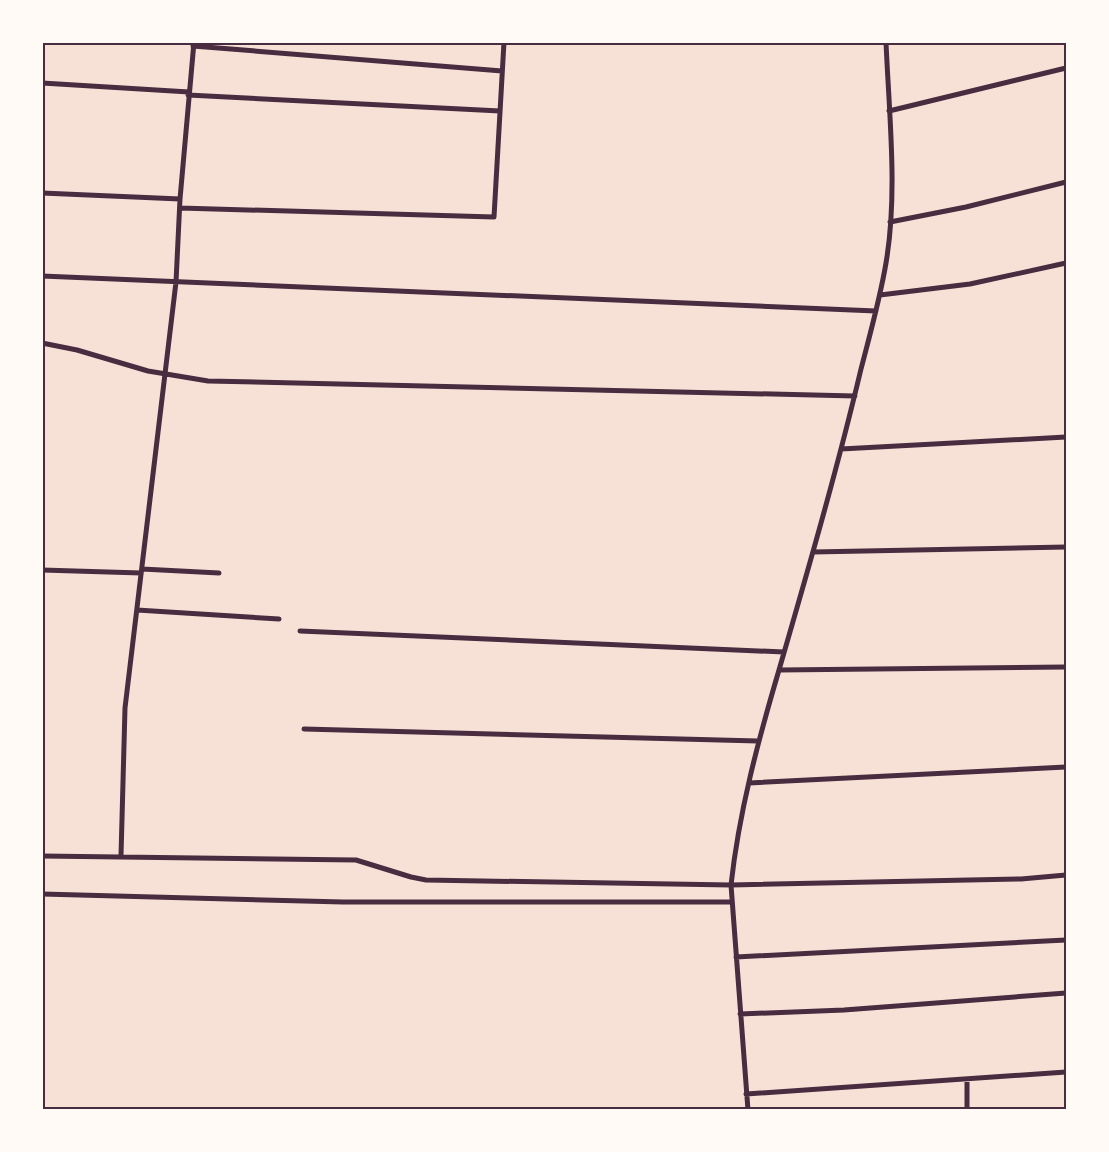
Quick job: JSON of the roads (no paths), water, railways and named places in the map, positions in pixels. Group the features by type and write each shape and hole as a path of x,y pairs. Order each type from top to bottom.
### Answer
{"street":[{"path":"180,208 494,217 504,42"},
{"path":"748,1110 731,885 734,851 758,741 814,552 880,295 890,222 886,42"},
{"path":"120,856 125,708 176,282 180,199 193,44 502,71"},
{"path":"889,111 1066,68"},
{"path":"42,84 500,111"},
{"path":"890,222 966,207 1066,182"},
{"path":"42,193 180,199"},
{"path":"880,295 970,284 1066,263"},
{"path":"42,276 876,311"},
{"path":"42,343 77,350 164,375 208,381 855,396"},
{"path":"841,449 1066,437"},
{"path":"814,552 1066,547"},
{"path":"42,570 219,573"},
{"path":"137,610 279,619"},
{"path":"300,631 784,652"},
{"path":"779,670 1066,667"},
{"path":"304,729 758,741"},
{"path":"749,783 1066,767"},
{"path":"42,856 356,860 426,880 731,885 1021,879 1066,875"},
{"path":"42,894 343,902 732,902"},
{"path":"736,957 1066,940"},
{"path":"740,1014 844,1010 1066,993"},
{"path":"746,1094 1066,1072"},
{"path":"967,1079 967,1110"}]}
